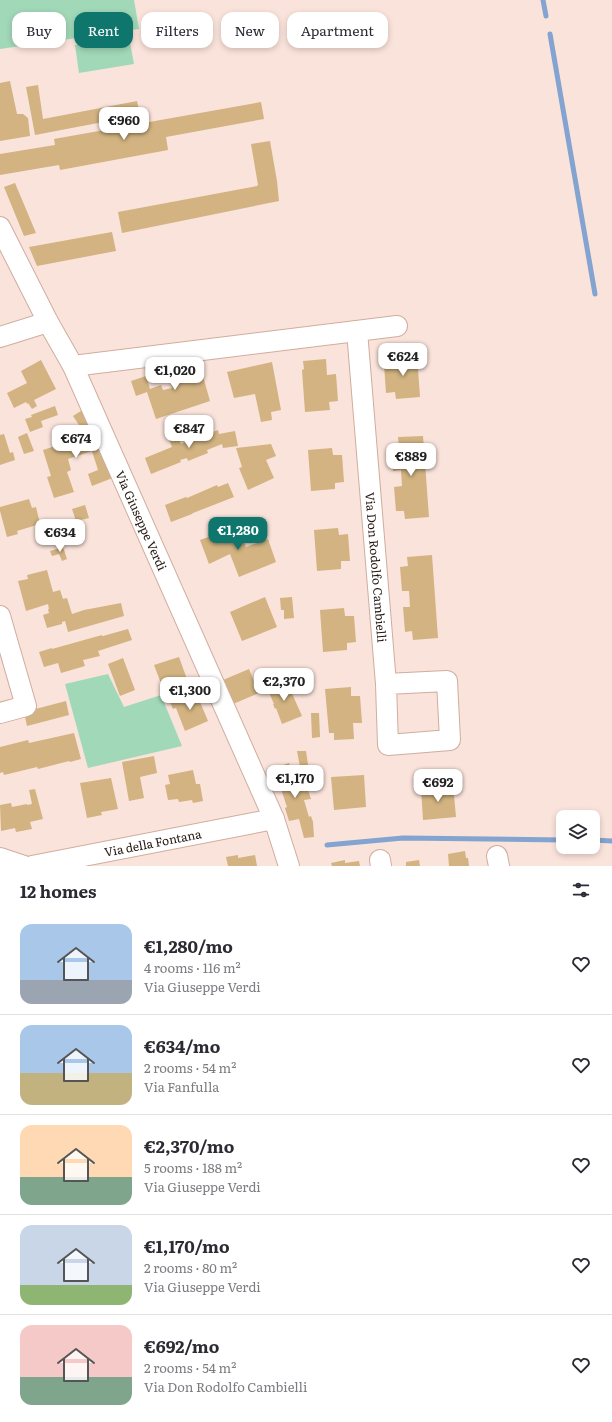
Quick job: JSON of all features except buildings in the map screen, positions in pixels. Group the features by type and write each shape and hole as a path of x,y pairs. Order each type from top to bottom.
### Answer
{"street":[{"name":"Via Giuseppe Verdi","path":"0,227 48,322 73,366 274,819 289,866"},
{"path":"0,337 48,322"},
{"path":"73,366 397,326"},
{"name":"Via Don Rodolfo Cambielli","path":"357,330 386,684"},
{"path":"0,616 26,706 0,713"},
{"name":"Via della Fontana","path":"32,866 274,819"},
{"path":"0,858 24,866"}],"green space":[{"path":"0,0 134,0 139,29 133,30 133,12 74,12 74,38 66,40 66,12 12,12 12,47 0,49"},
{"path":"75,48 131,48 134,64 79,73"},
{"path":"108,674 124,707 161,695 182,746 88,768 65,684"}],"waterway":[{"path":"543,0 546,16"},
{"path":"550,34 595,294"},
{"path":"327,845 403,838 556,840"},
{"path":"600,840 612,841"}]}
